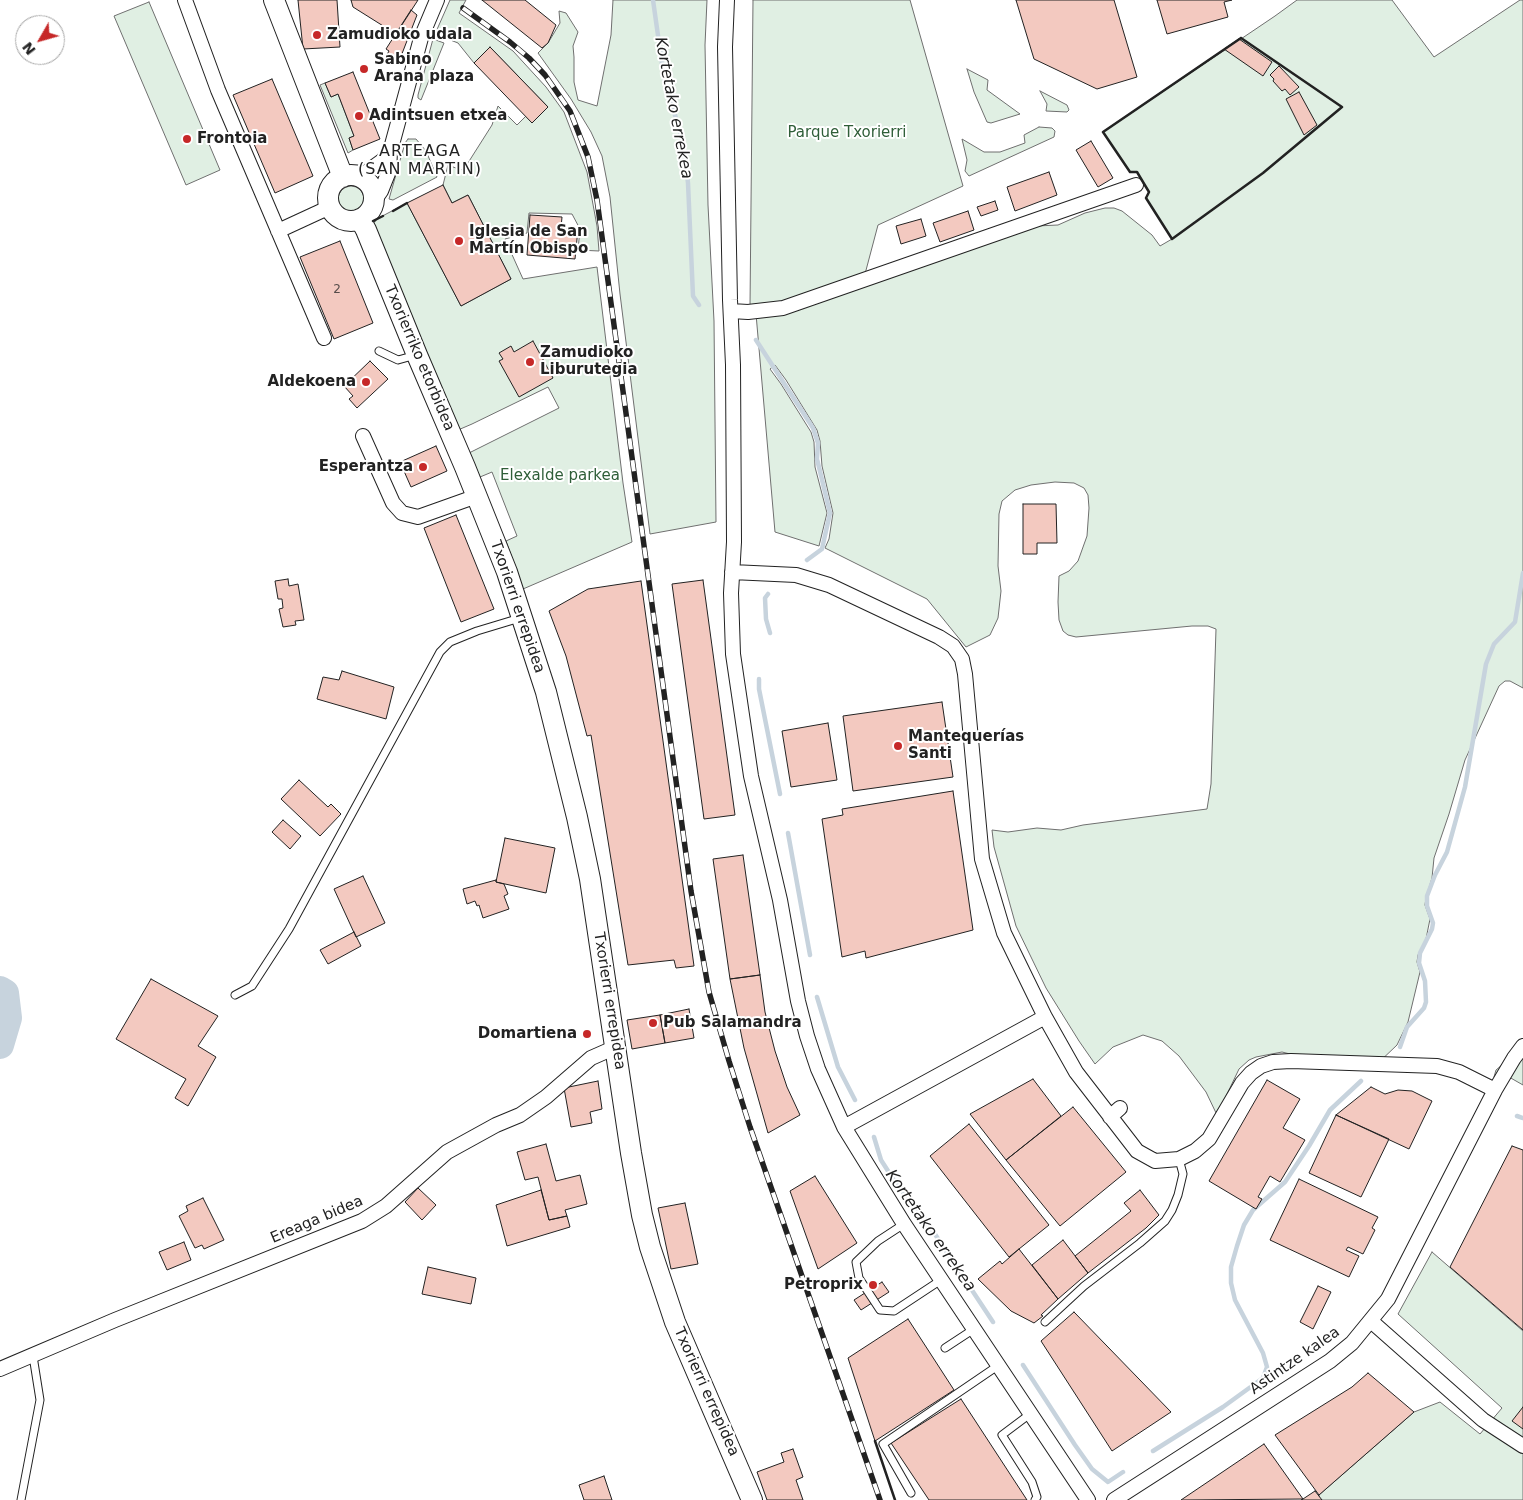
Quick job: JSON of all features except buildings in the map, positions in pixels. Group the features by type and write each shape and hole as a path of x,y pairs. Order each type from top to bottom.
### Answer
{"street":[{"path":"185,0 218,90 324,338"},
{"path":"274,0 352,177 371,189 374,201"},
{"path":"390,152 382,161 332,186 329,192 330,207 339,218 346,220 360,219 366,215 381,191 390,171 390,152 421,38 437,0"},
{"path":"726,0 725,47 733,366 734,532 731,593 733,654 751,776 780,900 798,1001 807,1036 833,1105 844,1127 904,1224 1088,1500"},
{"path":"731,312 783,308 1136,185"},
{"path":"278,231 330,207"},
{"name":"Txorierriko etorbidea","path":"360,219 477,496"},
{"path":"363,436 393,503 402,513 418,517 477,496"},
{"name":"Txorierri errepidea","path":"477,496 507,572 546,692 577,817 590,880 642,1215 660,1280 675,1322 752,1500"},
{"path":"732,572 796,575 829,585 939,637 953,646 962,659 965,674 982,859 1004,933 1045,1017 1076,1072 1115,1113 1138,1151 1155,1161 1179,1159 1195,1151 1209,1139 1242,1083 1261,1066 1273,1062 1437,1066 1459,1072 1495,1090"},
{"path":"844,1127 1045,1017"},
{"name":"Astintze kalea","path":"1114,1500 1330,1361 1352,1343 1388,1298 1495,1090 1523,1046"},
{"name":"Ereaga bidea","path":"0,1370 115,1320 362,1221 386,1206 447,1152 496,1125 520,1115 546,1097 591,1058 616,1047"},
{"path":"1371,1321 1483,1420 1523,1446"}],"lane":[{"path":"379,351 398,360 417,355"},
{"path":"235,995 252,986 289,929 440,652 450,642 477,631 522,617"},
{"path":"1045,1322 1084,1286 1140,1243 1165,1221 1178,1196 1183,1174 1179,1159"},
{"path":"904,1224 878,1241 856,1262 859,1278 880,1310 894,1311 941,1280"},
{"path":"945,1348 974,1328"},
{"path":"21,1500 40,1400 33,1356"},
{"path":"911,1494 883,1444 999,1365"},
{"path":"1030,1414 1002,1435 1032,1482 1037,1497 1035,1500"}],"green space":[{"name":"Elexalde parkea","path":"450,0 466,0 459,13 513,51 546,87 564,112 587,172 597,226 599,251 578,250 580,229 572,214 529,213 527,233 505,239 523,279 597,267 632,542 523,589 506,541 517,536 492,472 480,477 469,453 559,408 548,387 458,430 374,231 373,221 407,203 461,306 511,279 468,195 452,203 443,185 448,165 461,170 466,166 492,125 498,106 517,125 526,116 533,122 548,107 490,47 474,63 458,43 435,34"},
{"path":"613,0 707,0 705,45 708,205 714,321 716,522 650,534 620,294 610,197 602,156 591,132 571,99 538,53 548,43 560,23 559,11 566,13 578,32 573,46 574,82 578,100 597,106 611,35"},
{"name":"Parque Txorierri","path":"753,0 910,0 963,186 878,225 865,274 773,304 750,306"},
{"path":"1297,0 1392,0 1434,57 1520,0 1523,0 1523,688 1510,681 1505,681 1499,686 1465,760 1434,858 1432,878 1425,905 1430,919 1426,939 1418,955 1417,962 1420,972 1408,1022 1397,1045 1375,1066 1282,1052 1256,1057 1249,1060 1239,1069 1217,1115 1206,1092 1179,1056 1162,1041 1143,1035 1113,1047 1095,1064 1046,988 1016,926 994,847 992,830 1008,832 1037,828 1061,830 1083,825 1207,809 1211,784 1216,629 1208,626 1192,626 1076,637 1068,635 1063,631 1059,620 1059,576 1069,571 1078,561 1087,536 1089,508 1088,495 1084,488 1074,483 1055,482 1031,485 1015,490 1002,501 999,514 998,566 1001,591 998,618 990,635 966,647 927,599 825,548 829,539 833,513 822,466 817,430 775,365 770,369 811,432 814,442 815,467 827,513 819,546 775,532 756,314 1036,226 1058,225 1085,213 1105,208 1114,208 1122,211 1152,235 1160,246 1172,239 1146,198 1149,192 1137,172 1130,172 1103,132"},
{"path":"149,2 220,170 186,185 114,16"},
{"path":"433,39 444,43 421,100 418,98 418,95"},
{"path":"967,69 988,80 987,90 1020,114 991,123 987,122 974,92"},
{"path":"325,83 331,97 338,94 354,136 349,138 353,150 348,153 320,85"},
{"path":"1040,91 1067,105 1069,110 1067,112 1046,111 1047,104"},
{"path":"1039,127 1052,128 1055,131 1054,137 969,176 965,171 967,160 962,139 984,152 1000,152 1025,143 1024,135"},
{"path":"408,139 416,139 426,151 437,177 393,200 389,199 405,143"},
{"path":"351,186 360,190 364,199 360,208 351,212 342,208 338,199 342,190"},
{"path":"1523,1047 1523,1085 1502,1073 1494,1077 1496,1070"},
{"path":"1432,1252 1523,1331 1523,1500 1320,1500 1319,1495 1414,1412 1440,1402 1480,1434 1502,1408 1398,1314"}],"waterway":[{"name":"Kortetako errekea","path":"653,0 664,78 683,142 688,183 693,296 699,305"},
{"name":"Kortetako errekea","path":"756,340 813,428 818,443 817,459 830,513 822,549 807,560"},
{"path":"1400,1047 1407,1027 1424,1008 1426,1002 1425,981 1419,963 1420,953 1433,923 1427,906 1427,896 1447,852 1465,787 1486,664 1494,644 1515,622 1523,573"},
{"name":"Kortetako errekea","path":"768,594 765,598 766,619 770,633"},
{"name":"Kortetako errekea","path":"759,679 759,689 780,794"},
{"name":"Kortetako errekea","path":"788,833 810,955"},
{"path":"0,990 5,993 8,1018 0,1045"},
{"name":"Kortetako errekea","path":"817,997 838,1067 855,1100"},
{"path":"1153,1451 1223,1407 1263,1378 1267,1367 1263,1353 1235,1300 1231,1283 1231,1267 1237,1246 1244,1225 1253,1210 1285,1182 1330,1110 1361,1081"},
{"path":"1517,1116 1523,1118"},
{"name":"Kortetako errekea","path":"874,1137 881,1160 897,1185 923,1216 993,1322"},
{"name":"Kortetako errekea","path":"1023,1365 1092,1469 1108,1482 1123,1472"}],"railway":[{"path":"463,8 510,42 545,75 570,111 588,157 597,200 691,891 709,992 750,1127 880,1500"}],"wall":[{"path":"1241,38 1342,107 1263,173 1172,239 1146,198 1149,192 1137,172 1130,172 1103,132 1241,38"},
{"path":"393,211 407,203"},
{"path":"373,221 383,216"},
{"path":"875,1441 895,1500"}],"place":[{"name":"Zamudioko udala","path":"317,35"},
{"name":"Sabino Arana plaza","path":"364,69"},
{"name":"Adintsuen etxea","path":"359,116"},
{"name":"Frontoia","path":"187,139"},
{"name":"Iglesia de San Martín Obispo","path":"459,241"},
{"name":"Zamudioko Liburutegia","path":"530,362"},
{"name":"Aldekoena","path":"366,382"},
{"name":"Esperantza","path":"423,467"},
{"name":"Mantequerías Santi","path":"898,746"},
{"name":"Pub Salamandra","path":"653,1023"},
{"name":"Domartiena","path":"587,1034"},
{"name":"Petroprix","path":"873,1285"}],"district":[{"name":"ARTEAGA (SAN MARTIN)","path":"420,161"}]}
